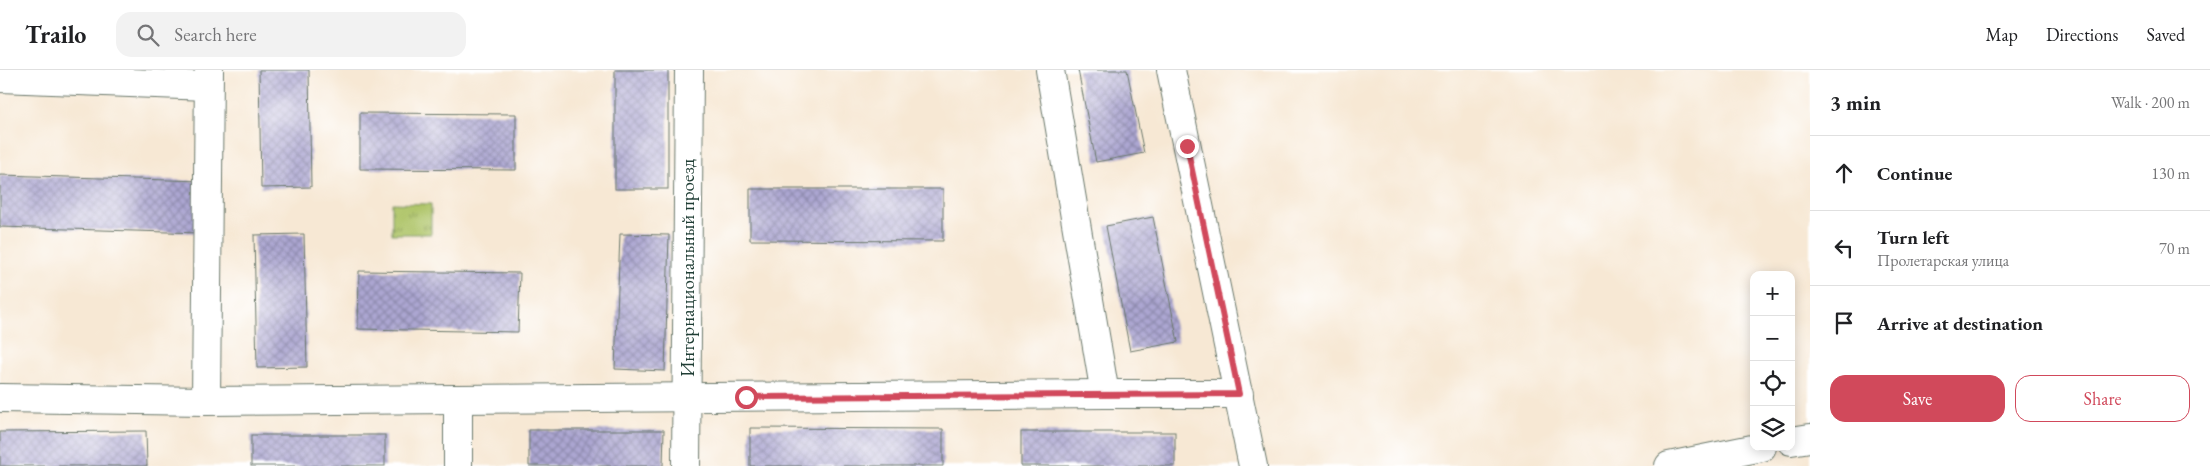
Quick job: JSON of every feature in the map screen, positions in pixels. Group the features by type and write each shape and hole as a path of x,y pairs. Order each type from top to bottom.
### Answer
{"main road":[{"name":"Интернациональный проезд","path":"686,466 689,70"},
{"path":"1050,70 1105,394"},
{"path":"1171,70 1253,466"},
{"path":"0,78 208,78 206,401"},
{"path":"0,398 206,401 1239,394"},
{"path":"458,399 458,466"},
{"path":"1795,440 1810,438"},
{"path":"1669,466 1750,449"}],"green space":[{"path":"392,203 431,204 431,234 392,234"}],"building":[{"path":"259,70 309,70 311,187 261,188"},
{"path":"615,70 668,70 668,189 615,189"},
{"path":"1078,70 1127,70 1144,153 1096,162"},
{"path":"360,113 516,114 516,170 360,169"},
{"path":"0,175 202,181 201,233 0,227"},
{"path":"750,189 943,189 943,241 750,240"},
{"path":"1153,217 1178,342 1130,351 1106,226"},
{"path":"304,234 307,367 257,368 254,235"},
{"path":"620,234 669,235 665,371 615,369"},
{"path":"359,271 520,273 518,332 358,329"},
{"path":"750,428 943,429 943,466 750,466"},
{"path":"529,430 664,430 663,466 529,466"},
{"path":"146,431 147,466 0,466 0,432"},
{"path":"1021,432 1175,432 1175,466 1021,466"},
{"path":"251,435 385,435 385,466 251,466"}],"route":[{"path":"746,397 1239,394 1187,146"}]}
